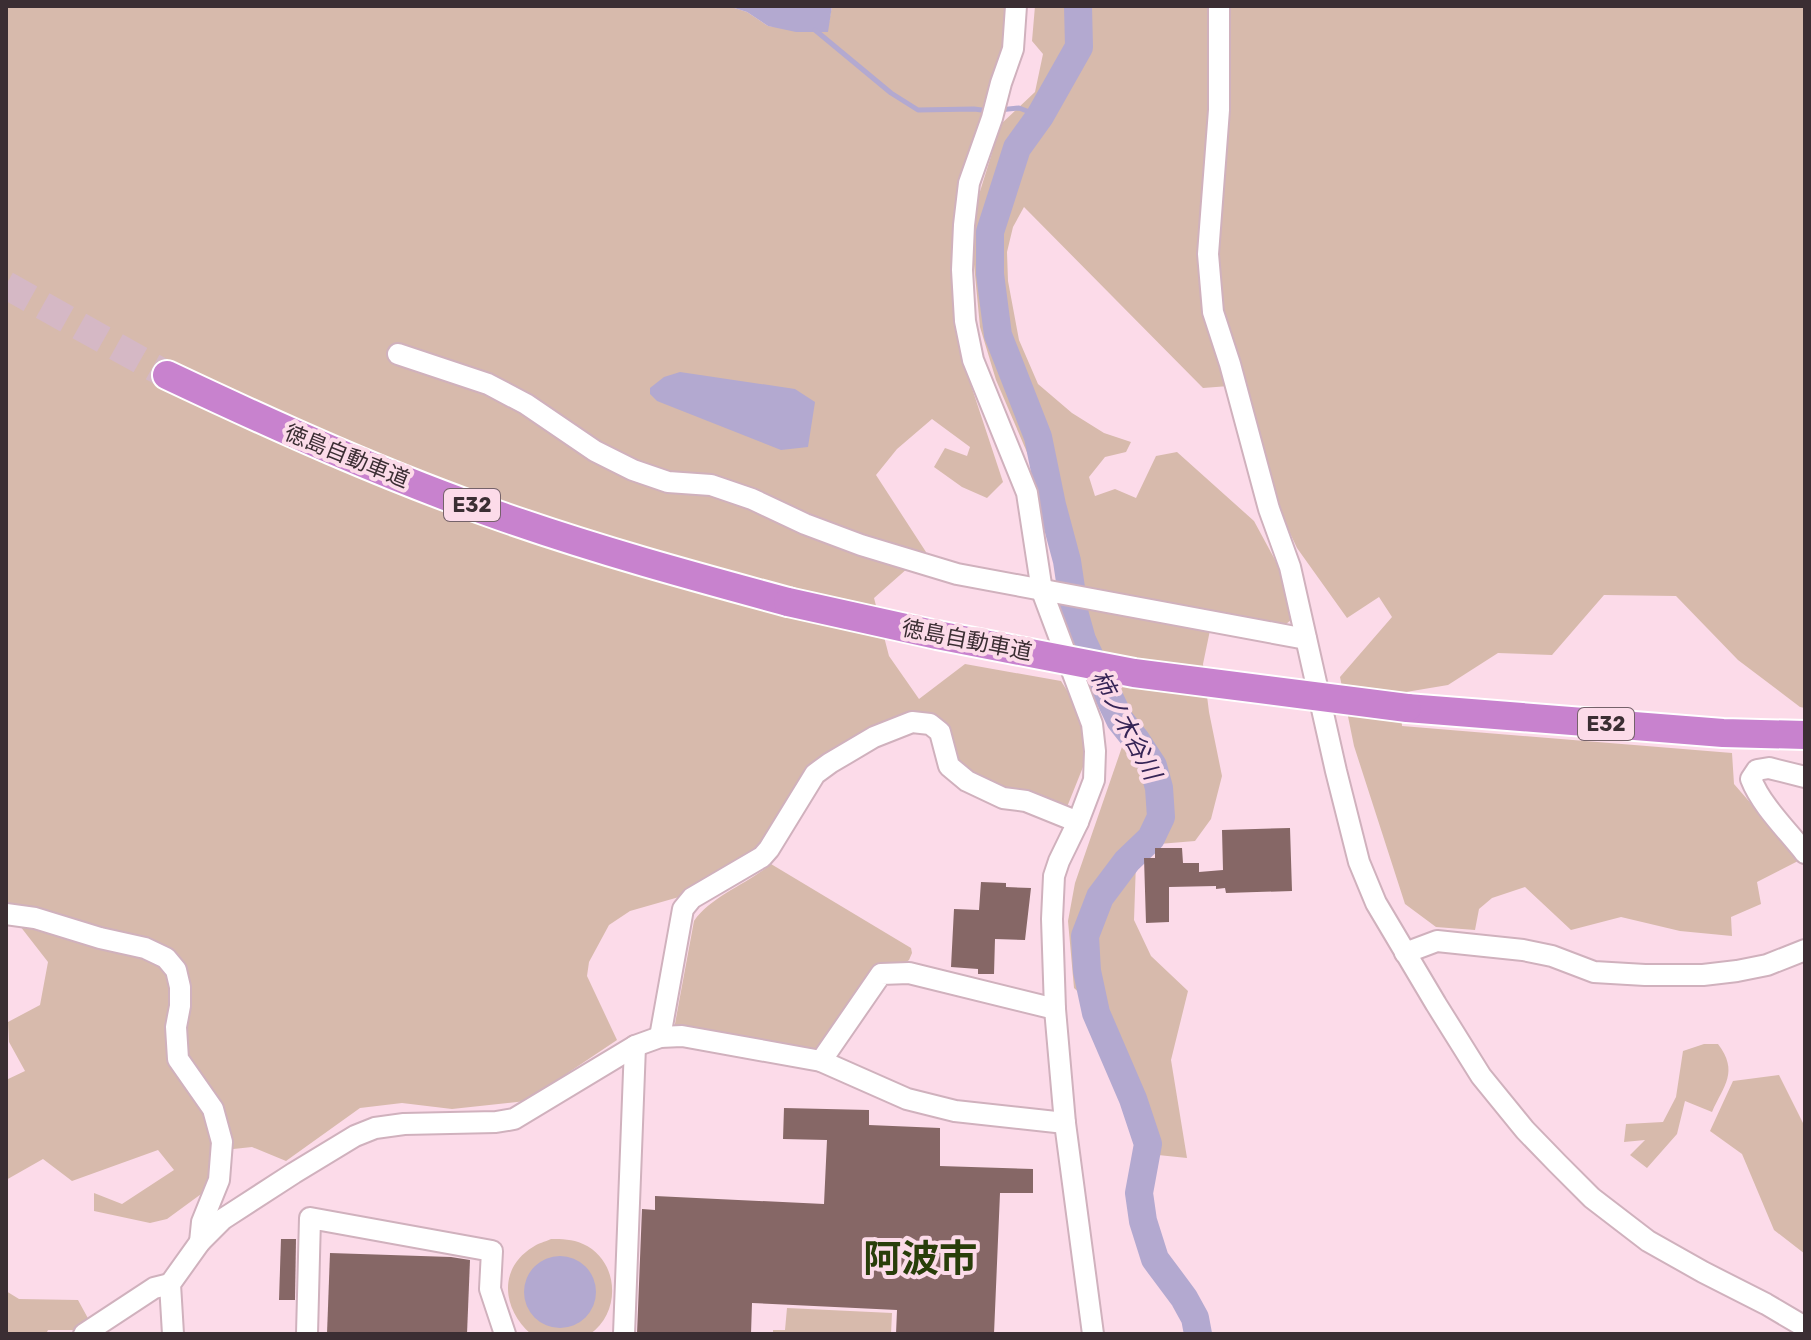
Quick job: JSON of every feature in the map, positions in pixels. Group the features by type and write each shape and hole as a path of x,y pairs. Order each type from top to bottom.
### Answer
{"highway":[{"name":"徳島自動車道","path":"167,375 269,424 502,517 640,561 788,602 937,635 1134,673 1407,708 1723,733 1805,735"}],"street":[{"path":"1016,6 1013,49 969,183 962,270 965,321 973,360 1027,493 1051,593 1092,724 1094,780 1059,861 1052,894 1055,1009 1065,1123 1093,1334"},
{"path":"1219,6 1219,110 1208,254 1213,312 1269,509 1290,567 1359,862 1376,903 1481,1076 1525,1130 1592,1198 1648,1241 1805,1327"},
{"path":"398,354 488,384 526,404 595,451 633,470 668,482 711,485 861,545 957,574 1306,639"},
{"path":"660,1037 683,909 692,898 762,857 815,774 874,737 912,722 930,724 940,732 949,766 967,781 1003,798 1026,801 1078,822"},
{"path":"1805,777 1769,768 1757,770 1751,779 1757,795 1805,853"},
{"path":"6,914 35,918 145,948 166,958 176,970 180,987 176,1027 178,1059 213,1109 222,1142 219,1180 202,1222 200,1242"},
{"path":"1405,953 1437,941 1523,950 1552,956 1594,972 1703,975 1767,965 1805,950"},
{"path":"821,1061 881,974 909,973 1055,1009"},
{"path":"173,1334 170,1284 200,1242 223,1219 294,1173 355,1136 375,1128 514,1119 635,1046 660,1037 682,1036 821,1061 907,1099 955,1111 1065,1123"},
{"path":"624,1334 635,1046"},
{"path":"307,1334 310,1218 492,1251 490,1289 505,1334"},
{"path":"84,1334 154,1288 170,1284"}],"shaded area":[{"path":"6,6 728,6 747,12 768,26 827,32 832,6 1007,6 1004,38 953,267 955,325 963,361 1003,482 987,498 962,487 934,467 945,448 967,456 970,447 932,419 897,449 876,475 926,552 874,598 889,656 919,699 965,664 1061,681 1078,708 1084,733 1085,762 1067,807 1028,791 1008,789 975,778 957,760 947,730 928,713 872,728 833,750 802,774 779,817 758,847 686,895 630,911 609,925 589,962 587,976 617,1040 526,1101 452,1109 402,1103 360,1108 286,1161 252,1147 224,1150 208,1189 167,1219 150,1223 94,1211 94,1193 122,1204 174,1170 158,1150 72,1181 43,1159 6,1180 6,1080 25,1071 9,1042 8,1022 40,1005 48,962 6,908"},
{"path":"728,6 832,6 828,32 796,32 768,26 747,12"},
{"path":"1035,6 1805,6 1805,708 1738,660 1676,596 1604,595 1552,655 1498,653 1448,685 1400,693 1402,726 1732,753 1734,784 1800,860 1757,882 1761,904 1731,917 1732,936 1680,931 1621,917 1571,930 1525,887 1492,898 1479,909 1475,930 1436,927 1405,904 1354,746 1340,677 1392,617 1379,597 1347,618 1297,548 1272,495 1242,385 1203,388 1024,207 1013,227 1007,252 1008,281 1019,340 1038,384 1072,413 1104,433 1131,442 1126,452 1105,457 1089,477 1095,496 1115,489 1136,498 1156,456 1177,452 1254,521 1280,569 1291,620 1286,624 1214,611 1203,664 1222,776 1211,819 1195,841 1159,844 1146,850 1136,862 1134,920 1151,956 1188,991 1171,1060 1187,1158 1158,1155 1105,1016 1074,988 1068,921 1075,883 1132,718 1089,638 1068,535 1029,457 996,380 980,327 973,254 977,201 1001,124 1035,92 1043,54 1032,41"},
{"path":"680,372 795,389 815,402 808,447 781,450 657,401 650,394 650,388 664,377"},
{"path":"771,864 911,948 909,960 828,1043 814,1051 674,1029 694,921 710,904"},
{"path":"1704,1044 1718,1044 1724,1054 1728,1063 1725,1086 1712,1112 1685,1101 1677,1134 1647,1168 1630,1155 1645,1140 1624,1142 1626,1124 1663,1122 1676,1097 1683,1051"},
{"path":"1779,1075 1805,1127 1805,1254 1774,1230 1742,1154 1710,1131 1733,1081"},
{"path":"551,1239 583,1244 604,1262 609,1274 612,1287 607,1313 590,1334 531,1334 514,1313 508,1289 514,1266 537,1244"},
{"path":"560,1256 580,1262 590,1272 596,1292 590,1312 580,1322 560,1328 540,1322 530,1312 524,1292 530,1272 540,1262"},
{"path":"6,1291 19,1299 78,1300 90,1322 74,1330 48,1330 46,1334 6,1334"},
{"path":"787,1308 892,1313 891,1334 773,1334 773,1330 785,1330"}],"building":[{"path":"1290,828 1292,891 1226,893 1225,888 1216,889 1216,886 1169,887 1169,922 1146,923 1144,858 1155,858 1155,848 1182,848 1183,863 1199,863 1199,872 1223,870 1222,830"},
{"path":"981,882 1031,888 1025,940 995,939 994,974 978,974 978,969 951,967 954,909 979,910"},
{"path":"784,1108 869,1110 869,1125 940,1128 940,1166 1033,1169 1033,1193 1000,1193 994,1334 896,1334 897,1310 752,1303 751,1334 637,1334 642,1209 655,1210 655,1196 824,1204 827,1140 783,1139"},
{"path":"281,1239 296,1239 295,1300 279,1300"},
{"path":"330,1253 470,1260 467,1334 327,1334"}],"waterway":[{"name":"柿ノ木谷川","path":"1078,6 1079,47 1040,116 1017,148 990,232 990,274 998,335 1038,437 1082,640 1120,720 1153,766 1159,788 1161,817 1151,838 1127,861 1100,897 1085,936 1087,971 1096,1013 1133,1099 1148,1144 1139,1193 1143,1221 1155,1259 1184,1298 1195,1318 1198,1334"},
{"path":"815,30 891,93 918,110 989,111"},
{"path":"999,110 1019,108 1040,116"}],"tunnel":[{"path":"6,285 167,375"}],"district":[{"name":"阿波市","path":"920,1259"}]}
